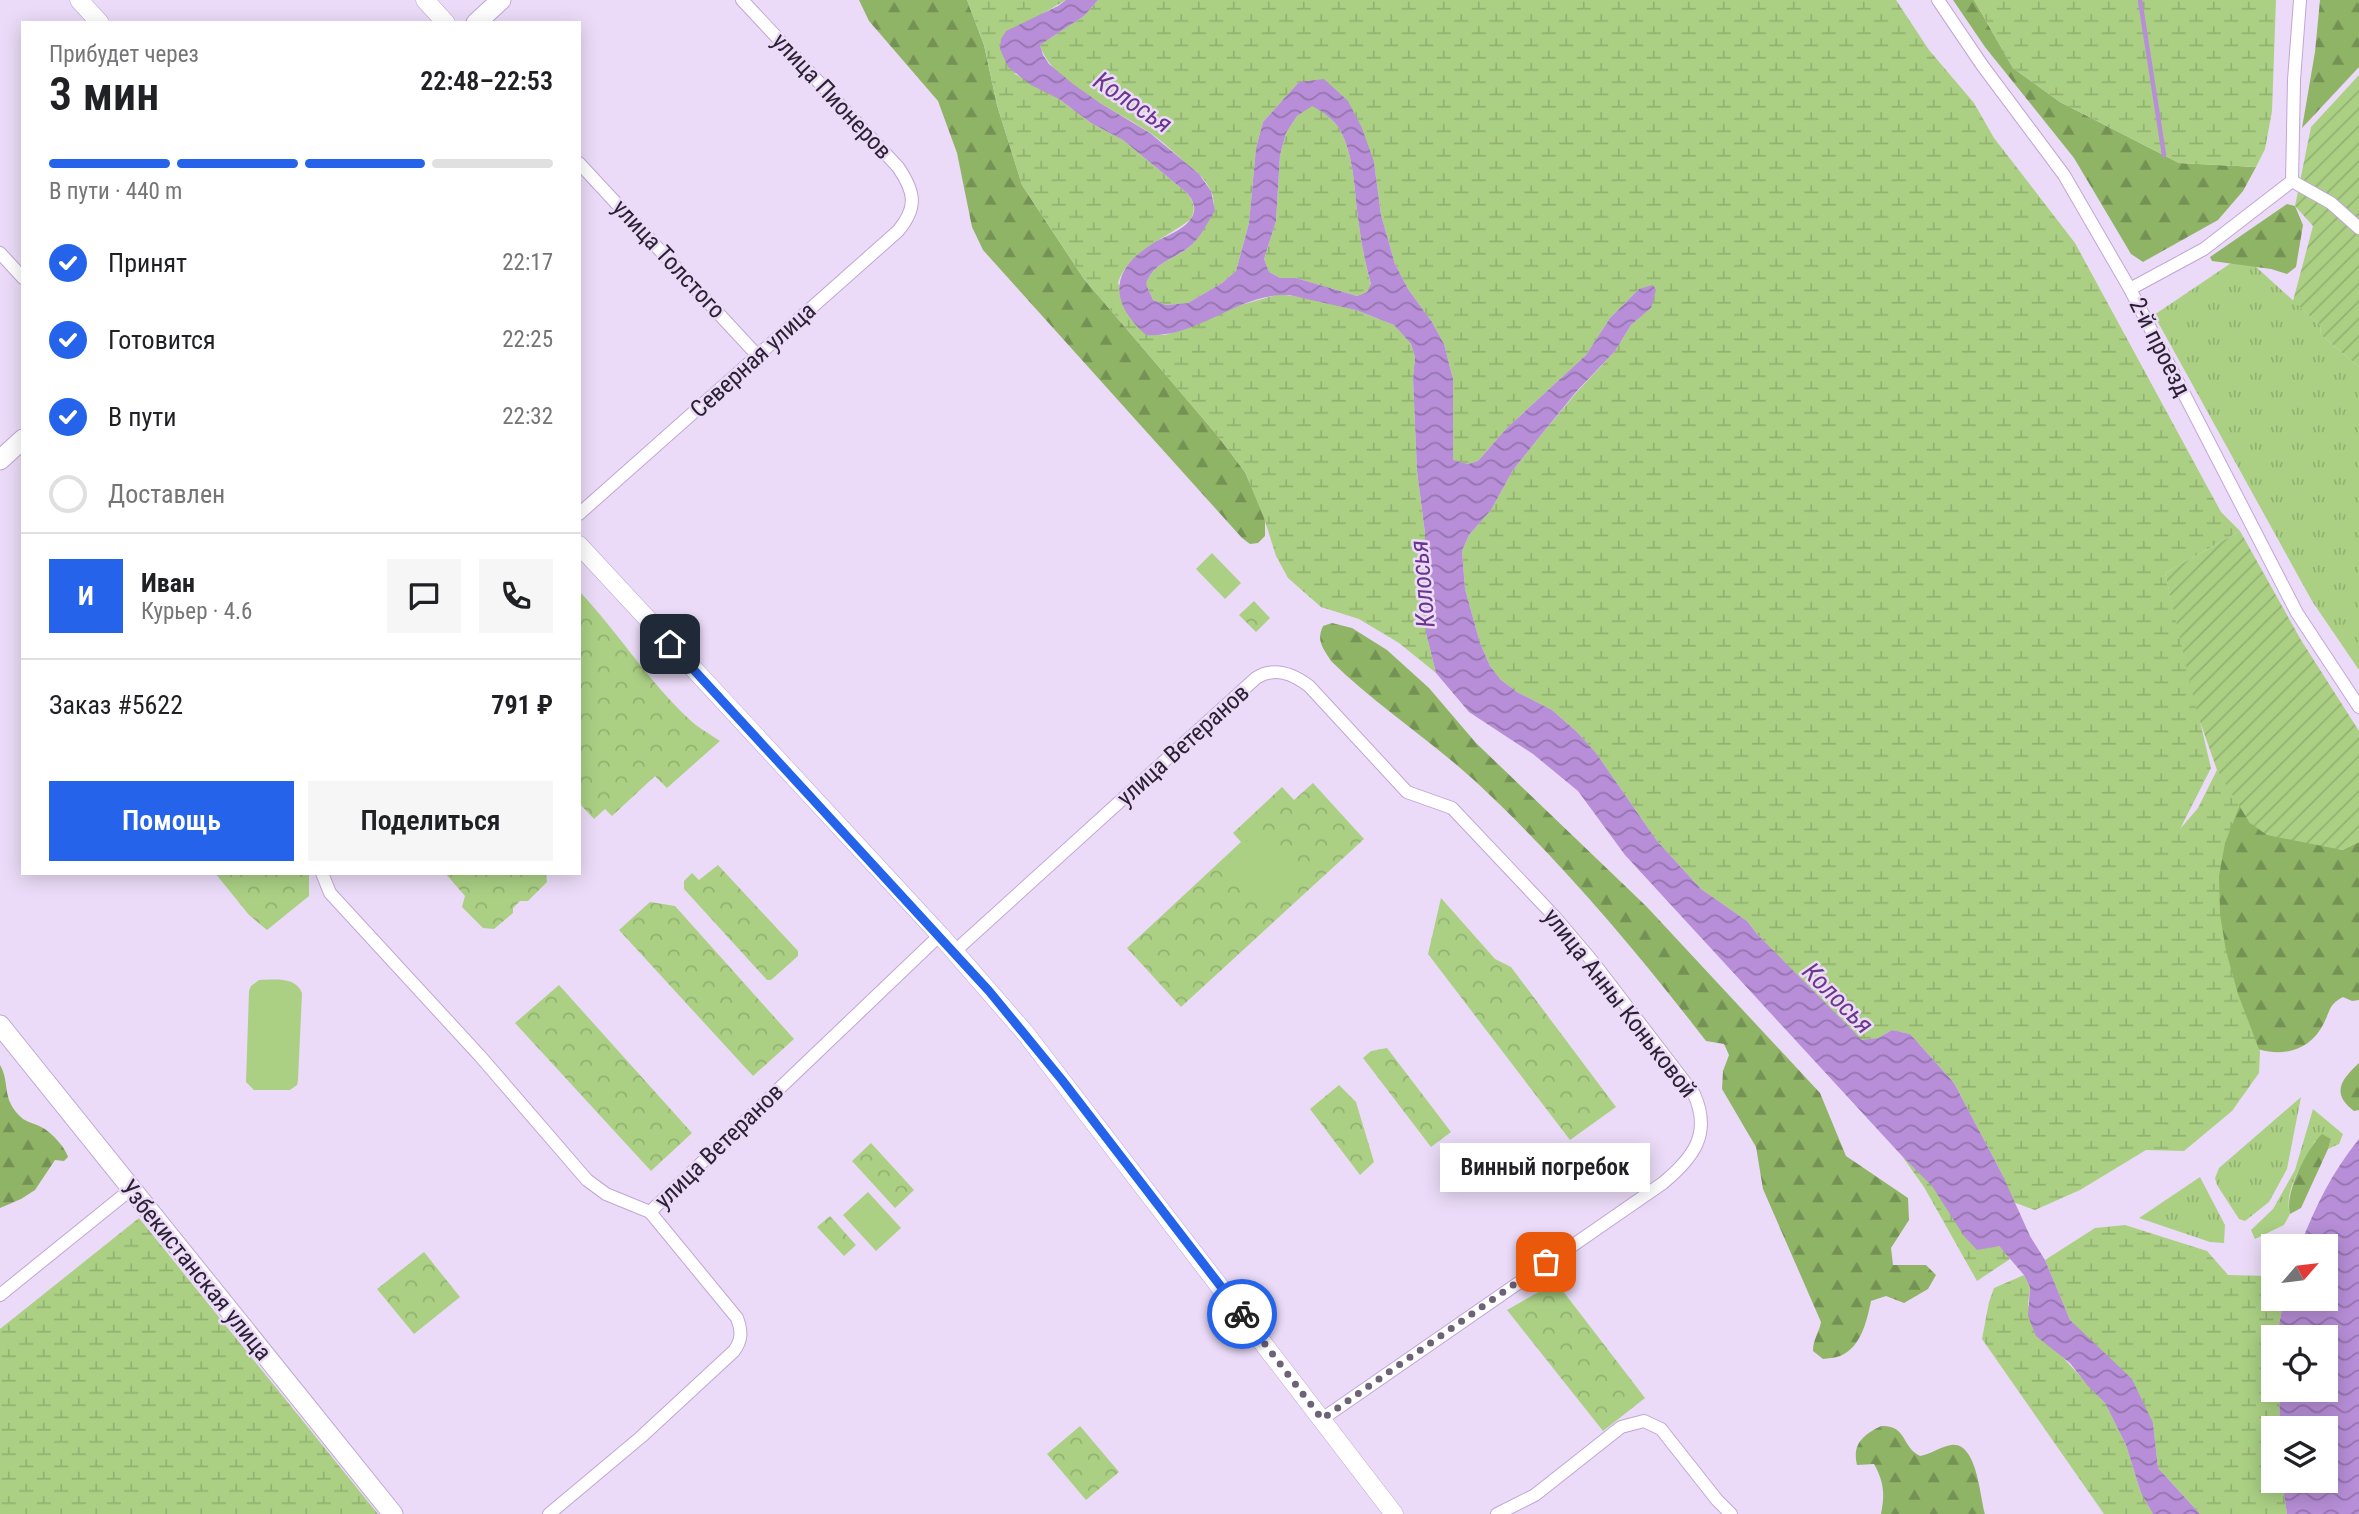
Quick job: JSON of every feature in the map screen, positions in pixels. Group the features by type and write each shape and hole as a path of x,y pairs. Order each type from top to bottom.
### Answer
{"main road":[{"path":"79,0 98,21"},
{"path":"425,0 444,21"},
{"path":"478,21 501,0"},
{"path":"0,460 21,441"},
{"path":"581,547 955,951 1062,1080 1394,1514"},
{"name":"Узбекистанская улица","path":"0,1025 393,1514"}],"street":[{"name":"улица Пионеров","path":"743,0 898,167 910,187 912,198"},
{"name":"2-й проезд","path":"1938,0 1982,65 2064,175 2130,289 2297,613 2359,707"},
{"path":"2292,181 2294,80 2300,0"},
{"name":"улица Толстого","path":"581,165 757,355"},
{"path":"2130,289 2204,249 2292,181"},
{"path":"2292,181 2331,203 2359,228"},
{"name":"Северная улица","path":"581,512 898,231 908,219 912,198"},
{"path":"0,253 21,276"},
{"name":"улица Ветеранов","path":"955,951 1263,674 1283,672 1302,681 1407,792 1452,808"},
{"name":"улица Анны Коньковой","path":"1322,1419 1662,1182 1688,1160 1699,1137 1699,1107 1680,1073 1572,936 1452,808"},
{"path":"323,875 330,893 480,1056 587,1180 606,1194 650,1212"},
{"name":"улица Ветеранов","path":"549,1514 670,1411 734,1351 741,1339 737,1318 650,1212 940,935"},
{"path":"0,1295 130,1190"},
{"path":"1497,1514 1535,1495 1621,1427 1644,1421 1661,1429 1731,1514"}],"green space":[{"path":"859,0 967,0 984,45 997,105 1022,185 1084,279 1217,435 1245,472 1265,518 1265,536 1258,543 1250,544 1242,538 983,250 972,227 957,153 938,101 869,21"},
{"path":"967,0 1066,0 1042,14 1015,74 1059,99 1091,123 1123,140 1191,199 1194,208 1191,219 1139,254 1123,272 1118,283 1146,335 1165,335 1185,329 1241,305 1280,294 1356,310 1394,325 1411,344 1415,357 1413,379 1417,471 1425,533 1426,633 1436,673 1399,643 1359,619 1321,607 1288,578 1276,556 1245,472 1217,435 1084,279 1022,185 997,105 984,45"},
{"path":"1098,0 1896,0 1929,50 1974,103 1994,138 2075,243 2221,512 2240,531 2165,573 2211,768 2180,829 2198,808 2217,770 2240,805 2225,843 2219,876 2220,914 2226,951 2238,994 2260,1052 2259,1073 2232,1111 2184,1151 2146,1150 2080,1190 2035,1210 2013,1202 2002,1174 1954,1083 1910,1034 1892,1030 1878,1038 1862,1041 1747,921 1701,889 1657,841 1596,753 1552,710 1517,692 1501,680 1490,666 1480,643 1465,589 1462,551 1469,535 1491,510 1513,470 1537,440 1615,351 1631,325 1651,308 1639,289 1610,318 1586,355 1506,429 1478,461 1468,464 1452,460 1453,379 1444,344 1395,264 1381,215 1374,162 1299,82 1263,122 1256,148 1249,223 1236,271 1222,283 1188,303 1166,305 1153,300 1146,284 1149,277 1163,263 1194,242 1212,213 1212,194 1199,174 1162,142 1071,83 1046,58 1040,45 1084,16"},
{"path":"1953,0 1974,0 2013,68 2060,102 2179,163 2256,167 2243,191 2218,220 2143,262 2131,254 2074,158 1985,47"},
{"path":"1974,0 2276,0 2272,111 2265,149 2256,167 2179,163 2060,102 2013,68"},
{"path":"2320,0 2359,0 2359,67 2302,128 2315,52"},
{"path":"2359,75 2359,367 2321,335 2320,325 2293,301 2313,226 2295,206 2311,127"},
{"path":"1312,105 1338,126 1350,159 1361,238 1371,285 1367,292 1357,296 1296,278 1280,278 1269,272 1264,259 1276,221 1280,155 1286,133 1297,116"},
{"path":"2287,204 2295,206 2303,225 2296,267 2287,274 2271,269 2212,261 2210,257"},
{"path":"2243,255 2320,325 2321,335 2359,367 2359,670 2312,601 2154,315"},
{"path":"2240,531 2301,640 2359,731 2359,842 2342,850 2267,835 2250,823 2217,770 2197,713 2165,573"},
{"path":"1212,553 1241,583 1225,599 1196,569"},
{"path":"581,593 674,704 696,725 720,741 667,788 655,776 612,816 605,809 594,819 581,805"},
{"path":"1254,601 1270,618 1256,632 1239,615"},
{"path":"1332,623 1352,628 1387,650 1429,688 1476,743 1646,906 1820,1093 1846,1156 1908,1198 1909,1220 1891,1248 1893,1265 1926,1265 1936,1275 1928,1289 1904,1303 1886,1296 1871,1301 1858,1340 1840,1356 1823,1359 1813,1351 1821,1322 1763,1189 1756,1147 1722,1089 1723,1071 1729,1055 1724,1044 1706,1041 1596,906 1506,811 1475,781 1331,661 1321,644 1320,636 1323,626"},
{"path":"1313,783 1364,839 1181,1007 1127,948 1241,842 1233,833 1282,787 1294,800"},
{"path":"2240,805 2250,823 2342,850 2359,842 2359,1000 2352,1001 2343,997 2335,1002 2317,1034 2308,1043 2288,1051 2265,1051 2242,1043 2202,835"},
{"path":"1256,833 1301,882 1267,913 1222,864"},
{"path":"718,865 798,951 798,956 771,980 767,980 684,889 684,881 692,873 699,880"},
{"path":"217,875 309,875 309,896 267,930 249,915"},
{"path":"447,875 546,875 547,882 528,901 520,901 513,908 513,913 494,929 483,928 462,907 465,896"},
{"path":"1441,898 1495,959 1511,967 1616,1107 1570,1140 1428,954"},
{"path":"650,902 675,906 794,1039 753,1076 619,930"},
{"path":"259,980 289,981 302,993 298,1080 297,1085 290,1090 254,1090 246,1082 249,991"},
{"path":"559,985 692,1133 651,1171 515,1023"},
{"path":"1387,1048 1451,1132 1431,1147 1363,1058 1371,1051"},
{"path":"2359,1063 2359,1110 2354,1111 2342,1098 2341,1086"},
{"path":"0,1065 11,1105 16,1112 23,1119 50,1133 68,1157 64,1161 55,1160 35,1190 0,1208"},
{"path":"1339,1085 1356,1102 1374,1162 1360,1175 1310,1109"},
{"path":"2301,1097 2287,1169 2269,1202 2245,1221 2239,1219 2217,1185 2215,1178 2219,1168"},
{"path":"2313,1109 2343,1134 2339,1144 2328,1149 2331,1139 2315,1141 2292,1186 2289,1196 2290,1214 2284,1225 2255,1239 2251,1230 2273,1209 2295,1170"},
{"path":"2322,1134 2331,1139 2328,1149 2301,1208 2290,1214 2290,1195 2298,1172"},
{"path":"871,1143 914,1190 895,1208 852,1161"},
{"path":"1902,1156 1988,1246 1999,1246 2010,1259 1977,1281 1924,1187"},
{"path":"2200,1177 2225,1225 2224,1243 2210,1242 2139,1218"},
{"path":"868,1192 901,1228 876,1251 843,1215"},
{"path":"830,1216 856,1245 844,1256 817,1227"},
{"path":"139,1218 378,1514 0,1514 0,1329"},
{"path":"2125,1225 2207,1251 2228,1275 2261,1276 2261,1311 2282,1311 2279,1325 2261,1325 2261,1402 2279,1402 2280,1416 2261,1416 2261,1493 2284,1493 2287,1514 2200,1514 2158,1468 2153,1423 2070,1320 2045,1260 2095,1228"},
{"path":"424,1252 460,1297 414,1334 377,1289"},
{"path":"2024,1275 2030,1287 2028,1305 2057,1351 2105,1403 2126,1445 2141,1493 2153,1514 2104,1514 1982,1339 1994,1288"},
{"path":"1556,1282 1645,1398 1603,1431 1507,1310"},
{"path":"1080,1426 1119,1472 1086,1500 1047,1454"},
{"path":"1881,1426 1900,1432 1920,1456 1951,1445 1960,1446 1972,1461 1985,1514 1881,1514 1882,1482 1874,1464 1857,1465 1856,1451 1860,1441"}],"water":[{"path":"1066,0 1098,0 1084,16 1040,45 1049,64 1100,103 1150,133 1199,174 1211,191 1215,211 1200,236 1188,248 1153,271 1146,284 1153,300 1166,305 1188,303 1222,283 1236,271 1249,223 1256,148 1263,122 1299,82 1324,79 1348,101 1362,128 1374,162 1381,215 1395,264 1444,344 1453,379 1453,460 1468,464 1478,461 1506,429 1586,355 1610,318 1639,289 1653,285 1656,290 1651,308 1631,325 1615,351 1576,392 1513,470 1491,510 1469,535 1462,551 1465,589 1480,643 1490,666 1501,680 1517,692 1552,710 1577,732 1596,753 1657,841 1701,889 1747,921 1862,1040 1878,1038 1892,1030 1910,1034 1954,1083 2002,1174 2030,1236 2045,1260 2070,1320 2132,1379 2153,1423 2158,1468 2200,1514 2153,1514 2141,1493 2126,1445 2105,1403 2070,1363 2036,1336 2028,1316 2030,1287 2024,1275 1999,1246 1977,1250 1964,1236 1932,1186 1625,855 1578,791 1533,754 1469,712 1436,673 1426,633 1425,533 1417,471 1413,379 1415,357 1411,344 1394,325 1356,310 1289,295 1252,301 1200,324 1165,334 1146,335 1134,323 1125,311 1121,299 1119,287 1122,276 1138,254 1188,222 1193,214 1194,204 1187,193 1123,140 1091,123 1059,99 1031,85 1008,67 1000,49 1001,39 1006,31","holes":["1312,106 1338,126 1350,159 1361,238 1371,284 1367,292 1357,296 1296,278 1280,278 1269,272 1264,259 1276,221 1280,155 1286,133 1297,116"]},
{"path":"2359,1139 2359,1514 2287,1514 2284,1493 2338,1493 2338,1416 2280,1416 2279,1402 2338,1402 2338,1325 2279,1325 2282,1311 2338,1311 2338,1234 2305,1234 2340,1164"}],"waterway":[{"path":"2140,0 2164,155"}],"way so far":[{"path":"1242,1314 1322,1419 1546,1262"}],"place":[{"name":"Винный погребок","path":"1546,1262"}],"route":[{"path":"670,644 940,935 1026,1034 1242,1314"}],"water label":[{"name":"Колосья","path":"1133,102"},
{"name":"Колосья","path":"1422,584"},
{"name":"Колосья","path":"1838,998"}]}
